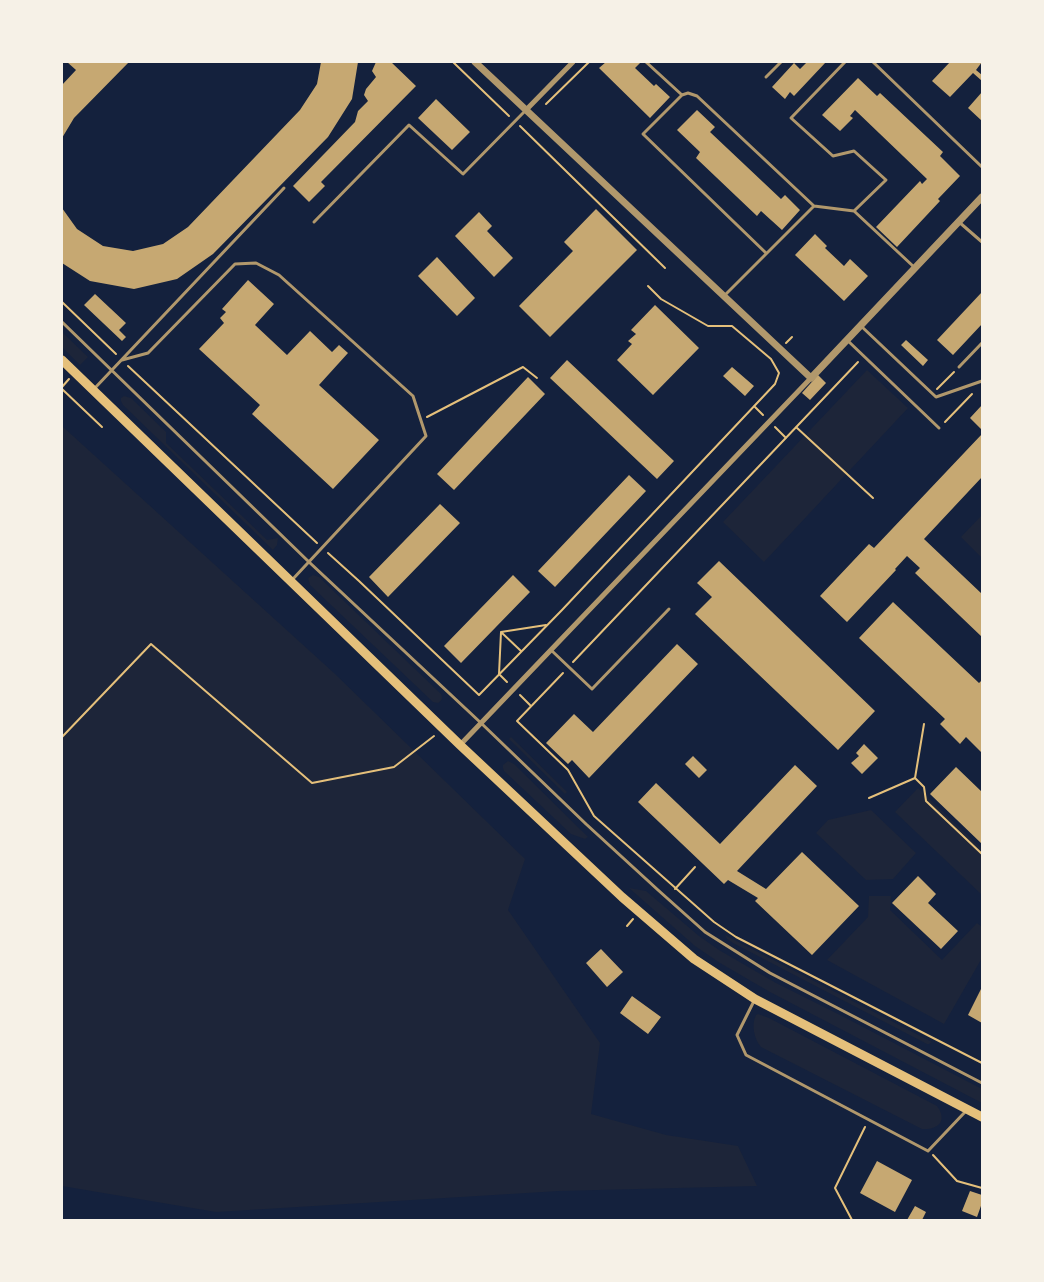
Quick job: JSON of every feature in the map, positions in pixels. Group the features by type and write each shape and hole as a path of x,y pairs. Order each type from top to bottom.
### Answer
{"main road":[{"path":"62,360 460,745 622,897 694,959 755,999 982,1117"}],"street":[{"path":"475,62 811,378"},
{"path":"526,110 573,62"},
{"path":"460,745 982,197"}],"lane":[{"path":"646,62 682,95"},
{"path":"766,77 782,62"},
{"path":"845,62 791,118 833,156 854,151 886,180 854,211"},
{"path":"873,62 982,167"},
{"path":"766,253 643,134 682,95 688,93 697,96 814,206 854,211 915,268"},
{"path":"314,222 409,125 463,174 526,110"},
{"path":"93,390 284,188"},
{"path":"724,297 814,206"},
{"path":"959,222 982,242"},
{"path":"122,360 148,353 235,264 256,263 279,275 413,396 426,436 291,581"},
{"path":"62,322 309,562 586,824 705,932 770,973 982,1083"},
{"path":"861,326 936,397 982,381"},
{"path":"847,340 939,428"},
{"path":"959,367 982,343"},
{"path":"551,650 592,689 669,609"},
{"path":"755,999 737,1035 746,1055 928,1151 967,1109"}],"path":[{"path":"453,62 665,268"},
{"path":"546,104 589,62"},
{"path":"62,302 479,695 775,384 779,372 771,359 732,326 708,326 661,299 648,286"},
{"path":"863,356 517,721 568,770 594,816 714,922 736,937 982,1063"},
{"path":"421,420 523,367 537,378"},
{"path":"932,393 959,367"},
{"path":"939,428 973,393 976,383"},
{"path":"62,389 102,427"},
{"path":"796,427 873,498"},
{"path":"501,632 548,625"},
{"path":"499,674 501,632"},
{"path":"501,632 521,651"},
{"path":"62,736 151,644 312,783 394,767 444,729"},
{"path":"915,778 924,724"},
{"path":"869,798 915,778"},
{"path":"915,778 924,787 926,801 982,854"},
{"path":"675,889 695,867"},
{"path":"852,1221 835,1188 869,1120"},
{"path":"928,1151 957,1180 982,1188"}],"shaded area":[{"path":"62,332 88,357 80,365 62,347"},
{"path":"867,370 908,408 764,562 723,522"},
{"path":"124,396 131,398 166,432 166,443 267,540 278,538 273,550 123,405 121,398"},
{"path":"62,426 334,673 525,859 508,910 600,1043 591,1114 666,1135 738,1146 757,1186 559,1191 216,1212 62,1186"},
{"path":"982,515 982,558 961,537"},
{"path":"313,575 319,577 441,694 442,698 438,703 433,702 310,585 308,578"},
{"path":"511,737 567,792 565,794 509,739"},
{"path":"508,761 514,764 588,837 585,839 571,834 504,771 503,765"},
{"path":"918,788 982,849 982,895 895,812"},
{"path":"871,810 916,853 893,879 866,880 816,833 828,820"},
{"path":"629,888 646,891 699,936 776,983 982,1089 982,1103 770,992 720,963 695,946"},
{"path":"869,896 891,896 890,910 942,960 977,923 982,927 982,958 944,1024 827,960 868,917"},
{"path":"725,935 932,1042 927,1044 733,943"},
{"path":"758,1014 937,1106 942,1116 940,1124 933,1128 922,1129 761,1047 754,1031 754,1019"}],"building":[{"path":"67,62 129,62 74,118 62,138 62,85 76,70"},
{"path":"321,62 358,62 352,99 328,137 213,254 177,279 134,289 90,281 62,263 62,208 77,229 103,246 133,251 163,244 188,227 300,110 317,84"},
{"path":"376,62 391,62 416,86 321,182 325,186 309,202 293,186 355,122 358,111 368,101 364,95 376,77 372,71"},
{"path":"606,62 641,62 635,68 670,97 650,118 599,68"},
{"path":"807,62 826,62 794,96 790,92 785,99 772,87 794,63 800,69"},
{"path":"950,62 982,62 976,70 982,75 982,81 973,73 950,97 932,81"},
{"path":"858,78 877,96 880,93 943,152 940,156 960,176 897,247 876,227 920,181 922,184 927,179 855,110 850,116 853,118 840,131 822,115"},
{"path":"982,92 982,121 968,108"},
{"path":"436,99 470,132 452,150 418,118"},
{"path":"697,110 715,127 710,132 781,199 785,195 800,210 782,230 761,211 757,216 696,158 700,152 677,130"},
{"path":"596,209 637,250 550,337 519,306 573,251 564,242"},
{"path":"479,212 492,226 487,231 513,258 494,277 455,236"},
{"path":"815,234 827,246 825,248 844,266 850,259 868,276 844,301 795,255"},
{"path":"437,257 475,298 457,316 418,276"},
{"path":"248,280 274,304 255,325 287,355 310,331 332,352 339,345 348,353 319,385 379,440 333,489 252,414 260,405 199,349 224,323 220,318 226,312 222,309"},
{"path":"982,292 982,324 953,355 937,340"},
{"path":"95,294 126,323 119,330 126,337 122,341 84,305"},
{"path":"655,305 699,348 653,395 617,360 632,344 628,341 636,334 631,330"},
{"path":"906,340 928,360 923,366 901,345"},
{"path":"567,360 674,461 657,479 550,378"},
{"path":"732,367 754,386 745,396 723,376"},
{"path":"818,375 826,383 810,400 802,393"},
{"path":"528,377 545,394 454,490 437,474"},
{"path":"982,405 982,430 970,418"},
{"path":"982,434 982,477 924,539 982,594 982,637 915,573 920,568 907,556 847,622 820,596 869,544 874,548"},
{"path":"629,475 646,491 555,587 538,571"},
{"path":"440,504 460,523 388,597 369,577"},
{"path":"719,561 875,711 838,750 695,614 712,597 697,583"},
{"path":"513,575 530,592 461,663 444,646"},
{"path":"893,602 979,683 982,680 982,753 966,737 960,744 940,724 945,719 859,638"},
{"path":"677,644 698,664 589,778 572,760 568,764 546,743 574,714 593,732"},
{"path":"864,744 878,758 862,774 851,763 859,756 856,753"},
{"path":"693,756 707,770 699,778 685,764"},
{"path":"795,765 817,786 737,871 766,889 802,852 859,906 812,955 755,901 758,898 728,880 724,884 638,802 656,783 720,844"},
{"path":"956,767 982,792 982,844 930,794"},
{"path":"918,876 936,894 928,903 958,931 941,949 892,903"},
{"path":"601,949 623,972 607,987 586,963"},
{"path":"982,987 982,1023 968,1015"},
{"path":"632,996 661,1017 648,1034 620,1013"},
{"path":"877,1161 912,1180 895,1212 860,1193"},
{"path":"970,1191 982,1195 977,1217 962,1211"},
{"path":"915,1206 926,1212 922,1220 907,1220"}]}
